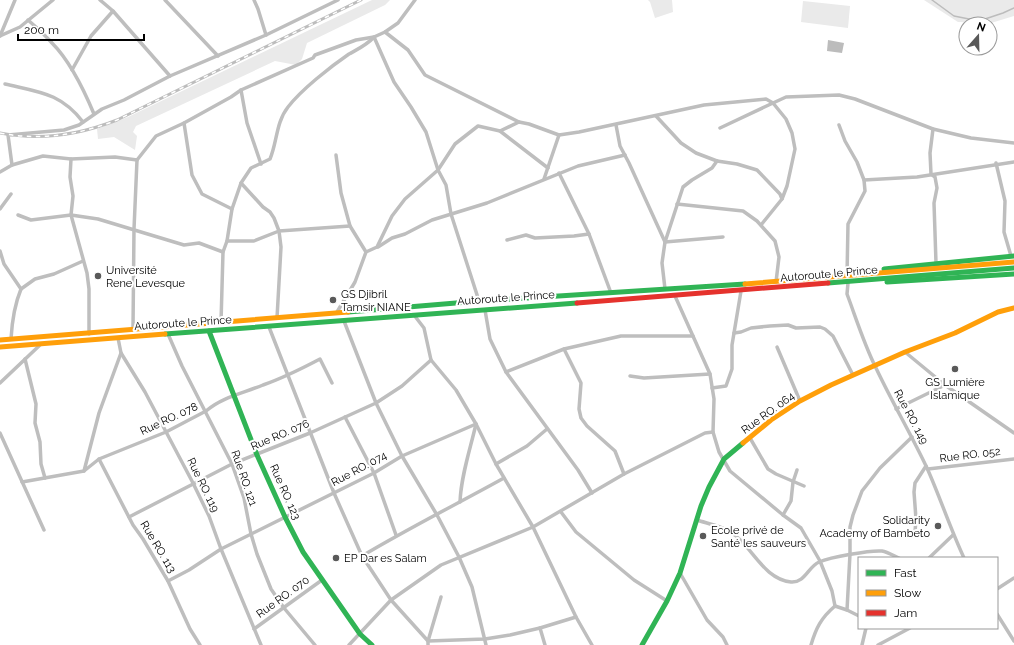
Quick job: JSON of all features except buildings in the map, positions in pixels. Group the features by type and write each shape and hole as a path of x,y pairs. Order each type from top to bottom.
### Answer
{"main road":[{"path":"847,276 878,270 936,263 1013,258"},
{"name":"Autoroute le Prince","path":"0,347 848,283 934,272 1013,258"},
{"name":"Autoroute le Prince","path":"0,340 480,302 847,276 1014,268"},
{"path":"848,283 911,282 1014,274"},
{"name":"Rue RO. 064","path":"642,645 667,601 680,573 709,486 724,459 771,420 800,401 905,352 955,333 998,312 1014,308"},
{"name":"Rue RO. 123","path":"209,331 257,455 285,517 303,552 360,634 372,645"}],"street":[{"path":"0,36 14,0"},
{"path":"0,36 20,27 53,0"},
{"path":"100,0 113,11 170,76"},
{"path":"165,0 218,56"},
{"path":"254,0 266,35"},
{"path":"12,165 8,135 64,130 79,125 102,109 124,100 170,76 266,35 338,0"},
{"path":"133,329 134,229 137,160 156,136 231,97 241,90 294,67 315,55 356,40 374,37 385,32 398,23 415,0"},
{"path":"72,70 91,36 113,11"},
{"path":"28,20 53,44 72,70 84,88 94,114"},
{"path":"385,32 408,50 425,75 519,122 559,135 616,125 704,105 766,99 773,103 786,119 792,133 795,149 787,186 782,199 761,225"},
{"path":"221,323 223,252 227,241 232,209 241,183 251,168 270,159 274,149 281,118 288,107 324,73 348,55 368,43 374,37"},
{"path":"374,37 394,82 426,132 438,170 446,185 451,214 480,302"},
{"path":"5,84 45,93 60,100 74,110 83,122"},
{"path":"241,90 247,123 261,164"},
{"path":"720,128 786,96 839,95 933,129 971,138 1014,143"},
{"path":"656,116 681,143 696,153 717,161 738,164 757,170 780,194 782,199"},
{"path":"184,122 192,175 202,194 232,209"},
{"path":"500,131 519,122"},
{"path":"616,125 620,146 665,242"},
{"path":"839,125 845,141 857,162 864,180 865,191 848,224 847,276"},
{"path":"377,247 392,216 405,200 438,170 455,144 478,126 500,131 548,168"},
{"path":"933,129 930,153 931,174 935,178 937,188 934,203 936,263"},
{"path":"544,179 559,135"},
{"path":"336,155 341,193 350,226 366,252"},
{"path":"337,313 355,282 366,252 392,238 405,234 432,220 487,203 559,173 598,161 625,155"},
{"path":"0,172 12,165 43,156 71,159 115,157 137,160"},
{"path":"71,159 70,177 73,196 72,215 89,289 89,334"},
{"path":"665,289 662,263 665,242 683,187 712,168 717,161"},
{"path":"864,180 917,177 996,163 1014,162"},
{"path":"996,163 1005,201 1004,232 1013,258"},
{"path":"559,173 589,234 612,293"},
{"path":"241,183 263,207 270,212 279,231 281,247 277,318"},
{"path":"0,209 12,194"},
{"path":"677,204 743,211 761,225 774,241 779,257 776,282"},
{"path":"18,215 31,220 72,215 98,219 184,244 199,243 223,252"},
{"path":"227,241 254,241 279,231 350,226"},
{"path":"507,240 526,235 535,238 589,234"},
{"path":"665,242 723,238"},
{"path":"0,251 4,264 21,289"},
{"path":"11,339 12,316 21,289 35,279 54,274 83,261"},
{"name":"Rue RO. 149","path":"848,283 847,294 875,366 927,468 953,535 964,557"},
{"path":"712,388 726,386 732,369 732,345 740,291"},
{"path":"675,296 710,374 714,399 713,432 719,452 730,471 783,516 801,528 820,562 832,591 835,606"},
{"path":"485,310 490,339 506,372 578,470 592,493"},
{"path":"414,315 424,328 431,360 456,390 476,424 496,464 532,527 576,617 592,645"},
{"path":"344,321 376,403 402,456 437,515 459,557 472,587 486,645"},
{"path":"734,333 751,328 788,325 796,328 820,327 826,329 833,336 853,375"},
{"path":"269,327 334,493 362,556 391,600 428,643"},
{"name":"Rue RO. 121","path":"168,334 182,366 232,464 244,498 251,534 257,554 271,589 284,608 315,645"},
{"path":"506,372 564,349 622,336 693,336"},
{"name":"Rue RO. 119","path":"118,338 121,353 145,392 209,516 221,549 261,645"},
{"path":"0,383 40,344"},
{"path":"777,347 800,401"},
{"path":"564,349 581,383 579,409 581,418 587,426 615,451 624,474"},
{"path":"905,352 944,385 1014,433"},
{"path":"22,482 84,471 99,413 121,353"},
{"path":"25,359 36,404 34,423 40,442 41,464 45,478"},
{"name":"Rue RO. 078","path":"84,471 98,459 166,432 234,395 288,376 320,359 332,384"},
{"name":"Rue RO. 076","path":"129,516 232,464 310,433 376,403 402,386 431,360"},
{"path":"630,376 644,378 710,374"},
{"path":"896,409 944,385"},
{"path":"345,417 374,473 396,536"},
{"path":"460,502 469,448 476,424"},
{"name":"Rue RO. 074","path":"168,581 189,570 221,549 374,473 402,456 476,424"},
{"path":"496,464 526,446 547,429"},
{"path":"349,645 391,600 441,565 532,527 561,512 624,474 705,433 713,432"},
{"path":"0,433 44,530"},
{"path":"847,610 850,527 853,515 862,491 880,468 912,436"},
{"path":"750,438 768,469 804,486"},
{"name":"Rue RO. 113","path":"98,459 133,525 168,581 190,629 200,645"},
{"name":"Rue RO. 052","path":"927,468 1014,459"},
{"path":"915,532 915,483 927,468"},
{"path":"783,516 791,501 793,482 798,470"},
{"path":"362,556 504,478"},
{"path":"561,512 576,532 634,580 667,601"},
{"path":"697,520 728,530 736,536 774,577 791,582 800,580 820,562 850,554 882,551 897,557"},
{"path":"930,557 953,535"},
{"path":"680,573 707,620 723,637 727,645"},
{"path":"998,588 1014,578"},
{"name":"Rue RO. 070","path":"254,630 322,580"},
{"path":"428,643 441,597"},
{"path":"835,606 858,616"},
{"path":"811,645 816,628 829,611 835,606"},
{"path":"998,616 1014,641"},
{"path":"428,643 485,639 510,635 576,617"},
{"path":"540,628 544,645"},
{"path":"862,645 866,629"},
{"path":"878,645 908,629"}],"shaded area":[{"path":"372,0 390,0 385,5 307,43 302,59 296,65 275,61 136,126 133,132 137,136 135,150 114,137 98,139 97,129 128,117"},
{"path":"648,0 672,0 673,12 655,18"},
{"path":"924,0 1014,0 1014,16 998,21 998,16 958,16 958,22"},
{"path":"803,1 850,6 848,28 801,22"},
{"path":"828,40 844,43 842,53 827,51"}],"waterway":[{"path":"932,0 954,16 979,21 1014,8"}],"railway":[{"path":"0,133 30,136 59,135 74,133 117,120 361,0"}],"traffic: fast":[{"path":"884,269 1014,256"},
{"path":"828,283 1014,268"},
{"path":"887,282 1014,274"},
{"path":"348,312 480,301 745,284"},
{"path":"165,334 577,303"},
{"path":"209,331 257,455 285,517 303,552 360,634 372,645"},
{"path":"642,645 667,601 680,573 701,506 709,487 724,459 743,443"}],"traffic: slow":[{"path":"745,284 1014,262"},
{"path":"743,443 771,420 800,401 831,385 905,352 955,333 998,312 1014,308"},
{"path":"0,340 348,312"},
{"path":"0,347 165,334"}],"traffic: jam":[{"path":"577,303 828,283"}],"place":[{"name":"Université Rene Levesque","path":"98,276"},
{"name":"GS Djibril Tamsir NIANE","path":"333,300"},
{"name":"GS Lumière Islamique","path":"955,369"},
{"name":"Solidarity Academy of Bambeto","path":"938,526"},
{"name":"Ecole privé de Santé les sauveurs","path":"703,536"},
{"name":"EP Dar es Salam","path":"336,558"}]}
